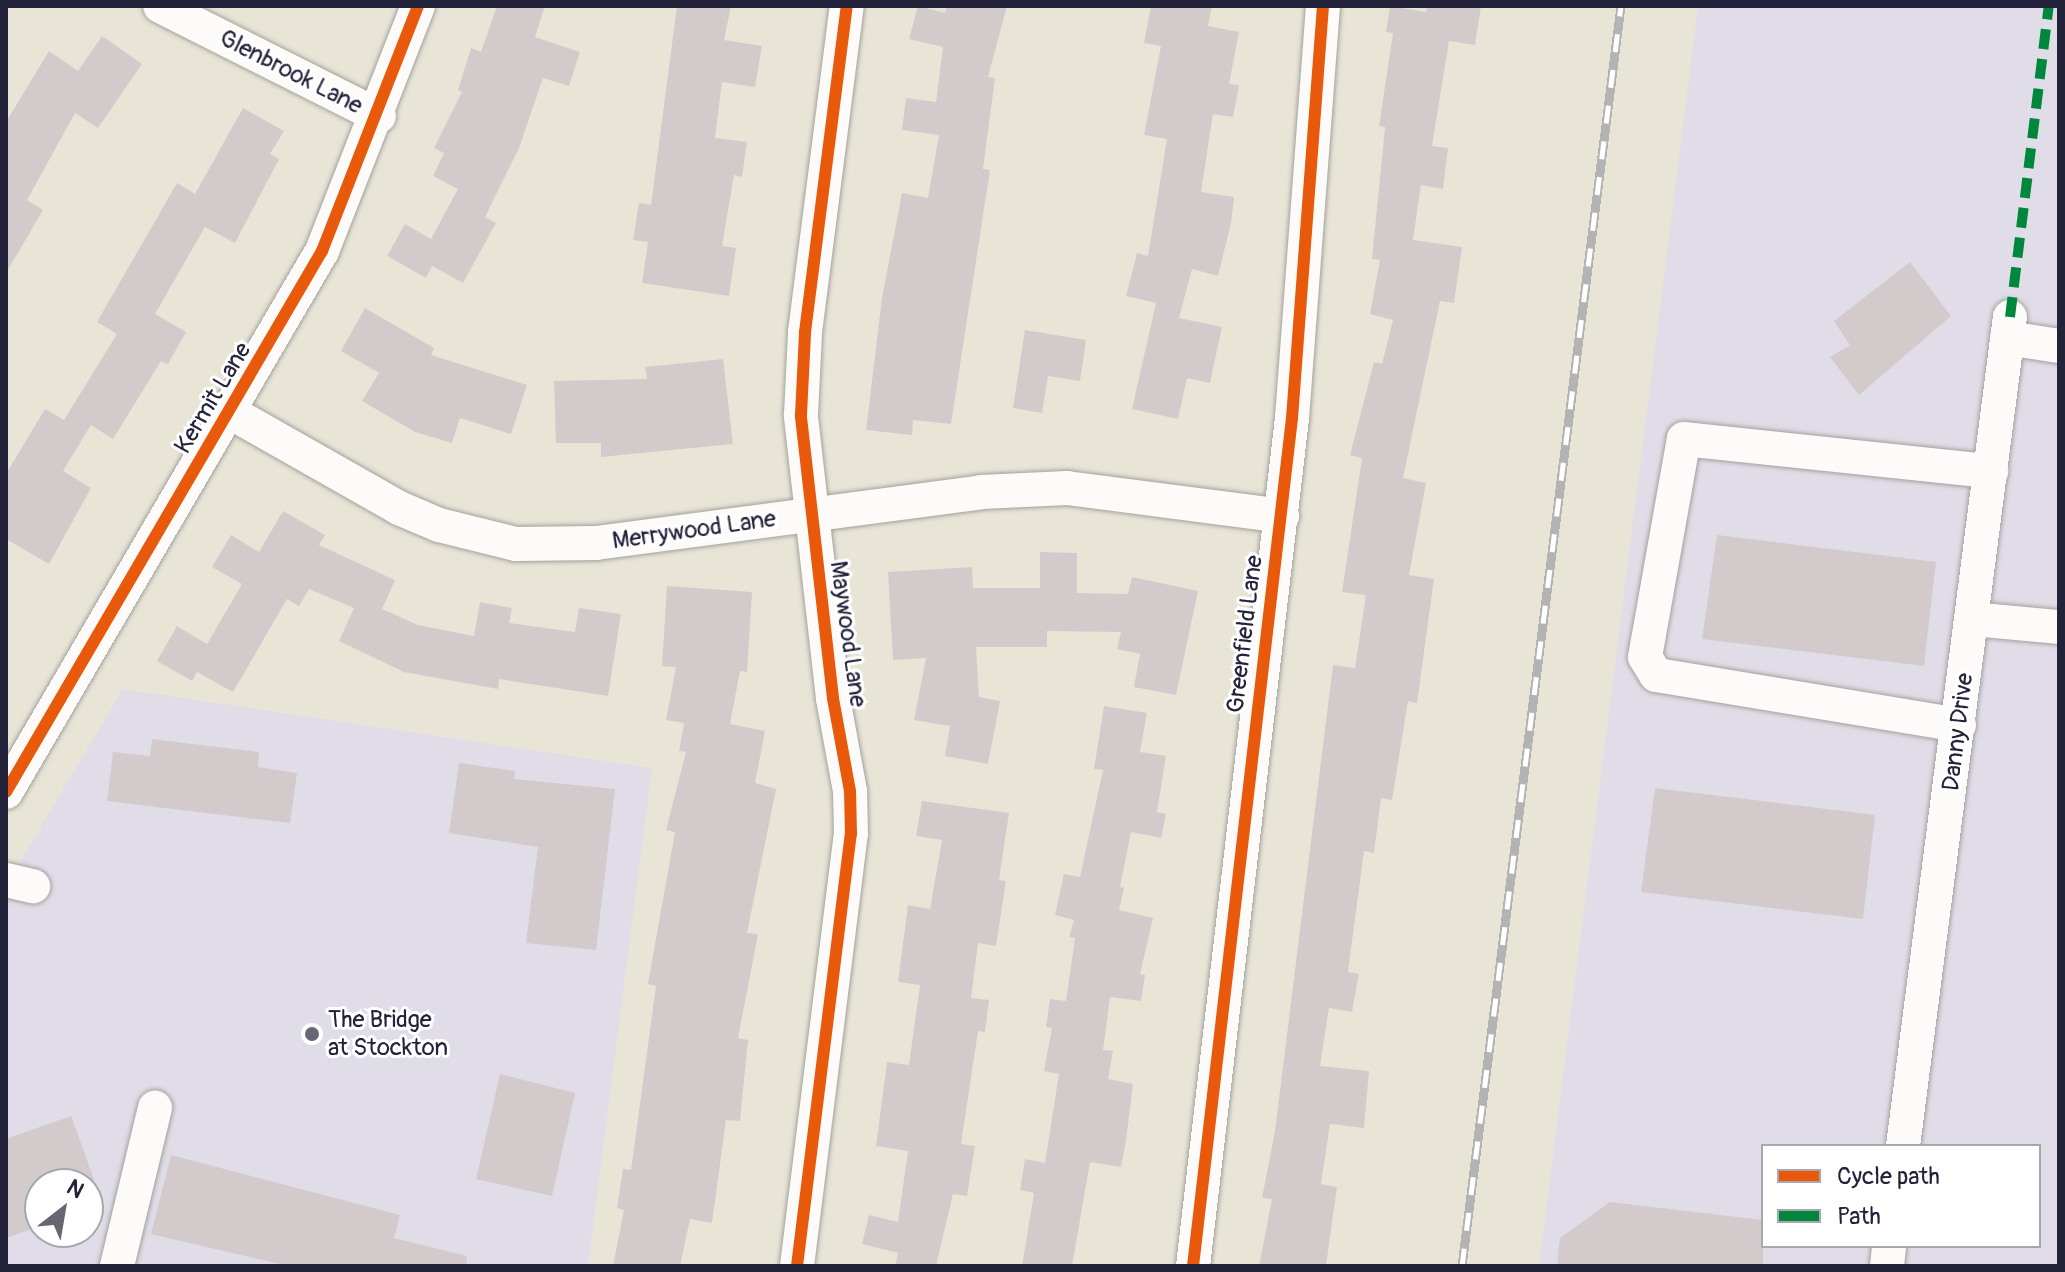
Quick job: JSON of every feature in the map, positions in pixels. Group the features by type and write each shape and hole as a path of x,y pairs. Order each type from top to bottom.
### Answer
{"street":[{"name":"Glenbrook Lane","path":"160,6 379,116"},
{"name":"Kermit Lane","path":"6,792 322,251 379,116 418,6"},
{"name":"Maywood Lane","path":"797,1266 851,834 850,791 811,515 801,415 805,332 847,6"},
{"name":"Greenfield Lane","path":"1193,1266 1282,516 1323,6"},
{"name":"Danny Drive","path":"1903,1144 2008,328 2059,346"},
{"name":"Merrywood Lane","path":"230,412 399,508 439,525 516,544 596,543 981,492 1067,488 1282,516"},
{"path":"1959,725 1656,675 1645,657 1684,439 1991,471"},
{"path":"1972,619 2059,627"},
{"path":"117,1266 155,1108"}],"shaded area":[{"path":"1698,6 2059,6 2059,1266 1539,1266"},
{"name":"The Bridge at Stockton","path":"123,689 652,768 588,1266 6,1266 6,885"}],"building":[{"path":"497,6 545,6 535,37 580,52 569,86 543,78 519,148 485,217 496,223 463,283 432,266 426,278 387,256 405,224 431,239 458,189 433,176 444,153 434,148 462,92 458,90 471,48 481,52"},
{"path":"677,6 731,6 724,40 762,46 755,87 722,82 715,138 747,142 742,177 734,175 722,246 736,248 729,296 642,283 648,242 633,240 639,203 651,205"},
{"path":"918,6 945,13 947,6 1007,6 988,77 995,78 983,169 990,170 951,424 913,420 912,435 866,430 882,298 902,193 928,198 939,135 902,130 906,98 936,102 943,47 909,39"},
{"path":"1151,6 1212,6 1208,26 1239,32 1229,84 1239,85 1233,117 1213,114 1201,192 1234,197 1231,223 1218,276 1192,269 1179,318 1222,327 1210,383 1187,378 1178,419 1132,409 1156,303 1126,296 1137,253 1148,256 1167,139 1144,135 1161,46 1144,43"},
{"path":"1390,6 1426,12 1427,6 1481,6 1475,45 1449,41 1432,146 1448,148 1443,189 1421,185 1413,240 1462,247 1454,303 1440,301 1403,478 1426,483 1409,575 1434,579 1417,703 1408,701 1392,800 1381,798 1374,853 1364,851 1348,972 1359,974 1352,1012 1329,1008 1320,1066 1369,1071 1364,1128 1330,1124 1321,1184 1337,1187 1326,1266 1259,1266 1272,1199 1262,1198 1275,1131 1333,665 1355,668 1366,595 1342,592 1362,458 1350,455 1374,362 1382,364 1393,320 1370,314 1380,260 1372,259 1385,127 1379,126 1393,33 1386,32"},
{"path":"102,36 142,64 98,128 75,113 27,200 43,210 6,273 6,122 49,51 78,71"},
{"path":"243,108 284,131 270,154 279,159 235,243 205,227 155,314 186,332 168,364 161,361 113,439 91,425 63,471 91,488 49,564 6,539 6,474 45,409 64,420 117,334 97,322 177,183 195,194"},
{"path":"1910,262 1951,316 1859,395 1830,357 1850,345 1834,321"},
{"path":"365,308 434,348 431,355 527,385 511,434 460,418 452,443 415,432 362,401 379,373 341,351"},
{"path":"1025,330 1086,340 1080,381 1048,376 1042,413 1013,408"},
{"path":"723,359 733,444 601,457 601,443 556,443 554,381 647,379 645,367"},
{"path":"283,511 325,535 319,545 395,580 382,609 418,625 474,636 480,602 512,608 509,623 575,632 579,608 621,614 608,696 499,679 498,689 404,672 339,641 354,608 309,589 299,606 287,599 233,692 197,672 192,681 157,661 177,626 207,644 242,584 212,567 231,535 259,552"},
{"path":"1717,535 1936,562 1924,666 1702,639"},
{"path":"1040,552 1077,553 1077,593 1128,594 1132,577 1198,591 1176,695 1134,687 1140,654 1117,649 1121,632 1047,631 1047,647 976,647 979,697 1000,701 988,764 945,756 950,726 914,720 926,658 893,660 888,572 972,567 973,588 1040,588"},
{"path":"667,586 752,592 747,672 740,671 730,724 765,731 755,783 776,789 747,933 758,934 738,1038 748,1040 740,1121 726,1120 712,1223 690,1219 680,1266 613,1266 624,1210 617,1208 623,1169 631,1170 656,986 648,984 675,832 666,830 686,752 679,751 684,723 666,720 676,667 662,666"},
{"path":"1104,706 1147,713 1140,752 1166,756 1157,812 1166,814 1161,838 1131,832 1120,887 1124,888 1119,910 1153,918 1140,974 1145,975 1141,1001 1110,997 1103,1050 1113,1051 1108,1079 1133,1084 1126,1141 1121,1167 1090,1162 1072,1266 1022,1266 1034,1193 1020,1190 1025,1159 1045,1163 1059,1074 1044,1071 1052,1028 1046,1027 1050,999 1066,1001 1075,938 1069,937 1074,920 1055,915 1064,874 1080,877 1103,770 1094,769"},
{"path":"152,739 259,752 258,767 297,773 290,823 107,801 113,752 150,756"},
{"path":"459,763 515,771 514,779 615,789 596,950 526,943 538,847 449,833"},
{"path":"1655,788 1875,815 1863,919 1641,892"},
{"path":"922,801 1009,813 999,880 1006,881 996,946 978,943 971,998 989,1000 985,1032 978,1031 961,1144 975,1146 967,1196 953,1194 936,1266 895,1266 898,1253 862,1244 869,1215 898,1222 908,1151 876,1146 887,1062 909,1065 920,985 898,982 908,905 930,909 942,840 916,836"},
{"path":"500,1074 575,1093 552,1196 476,1179"},
{"path":"71,1116 90,1168 24,1168 24,1232 6,1238 6,1139"},
{"path":"171,1155 400,1215 394,1238 467,1256 466,1266 288,1266 151,1234"},
{"path":"1610,1202 1761,1220 1763,1266 1557,1266 1560,1238"}],"railway":[{"path":"1462,1266 1621,6"}],"marked path":[{"path":"2010,317 2049,6"}],"cycle path":[{"path":"6,792 322,251 418,6"},
{"path":"797,1266 851,834 850,791 833,698 801,415 805,332 847,6"},
{"path":"1193,1266 1292,418 1323,6"}],"place":[{"name":"The Bridge at Stockton","path":"312,1034"}]}
